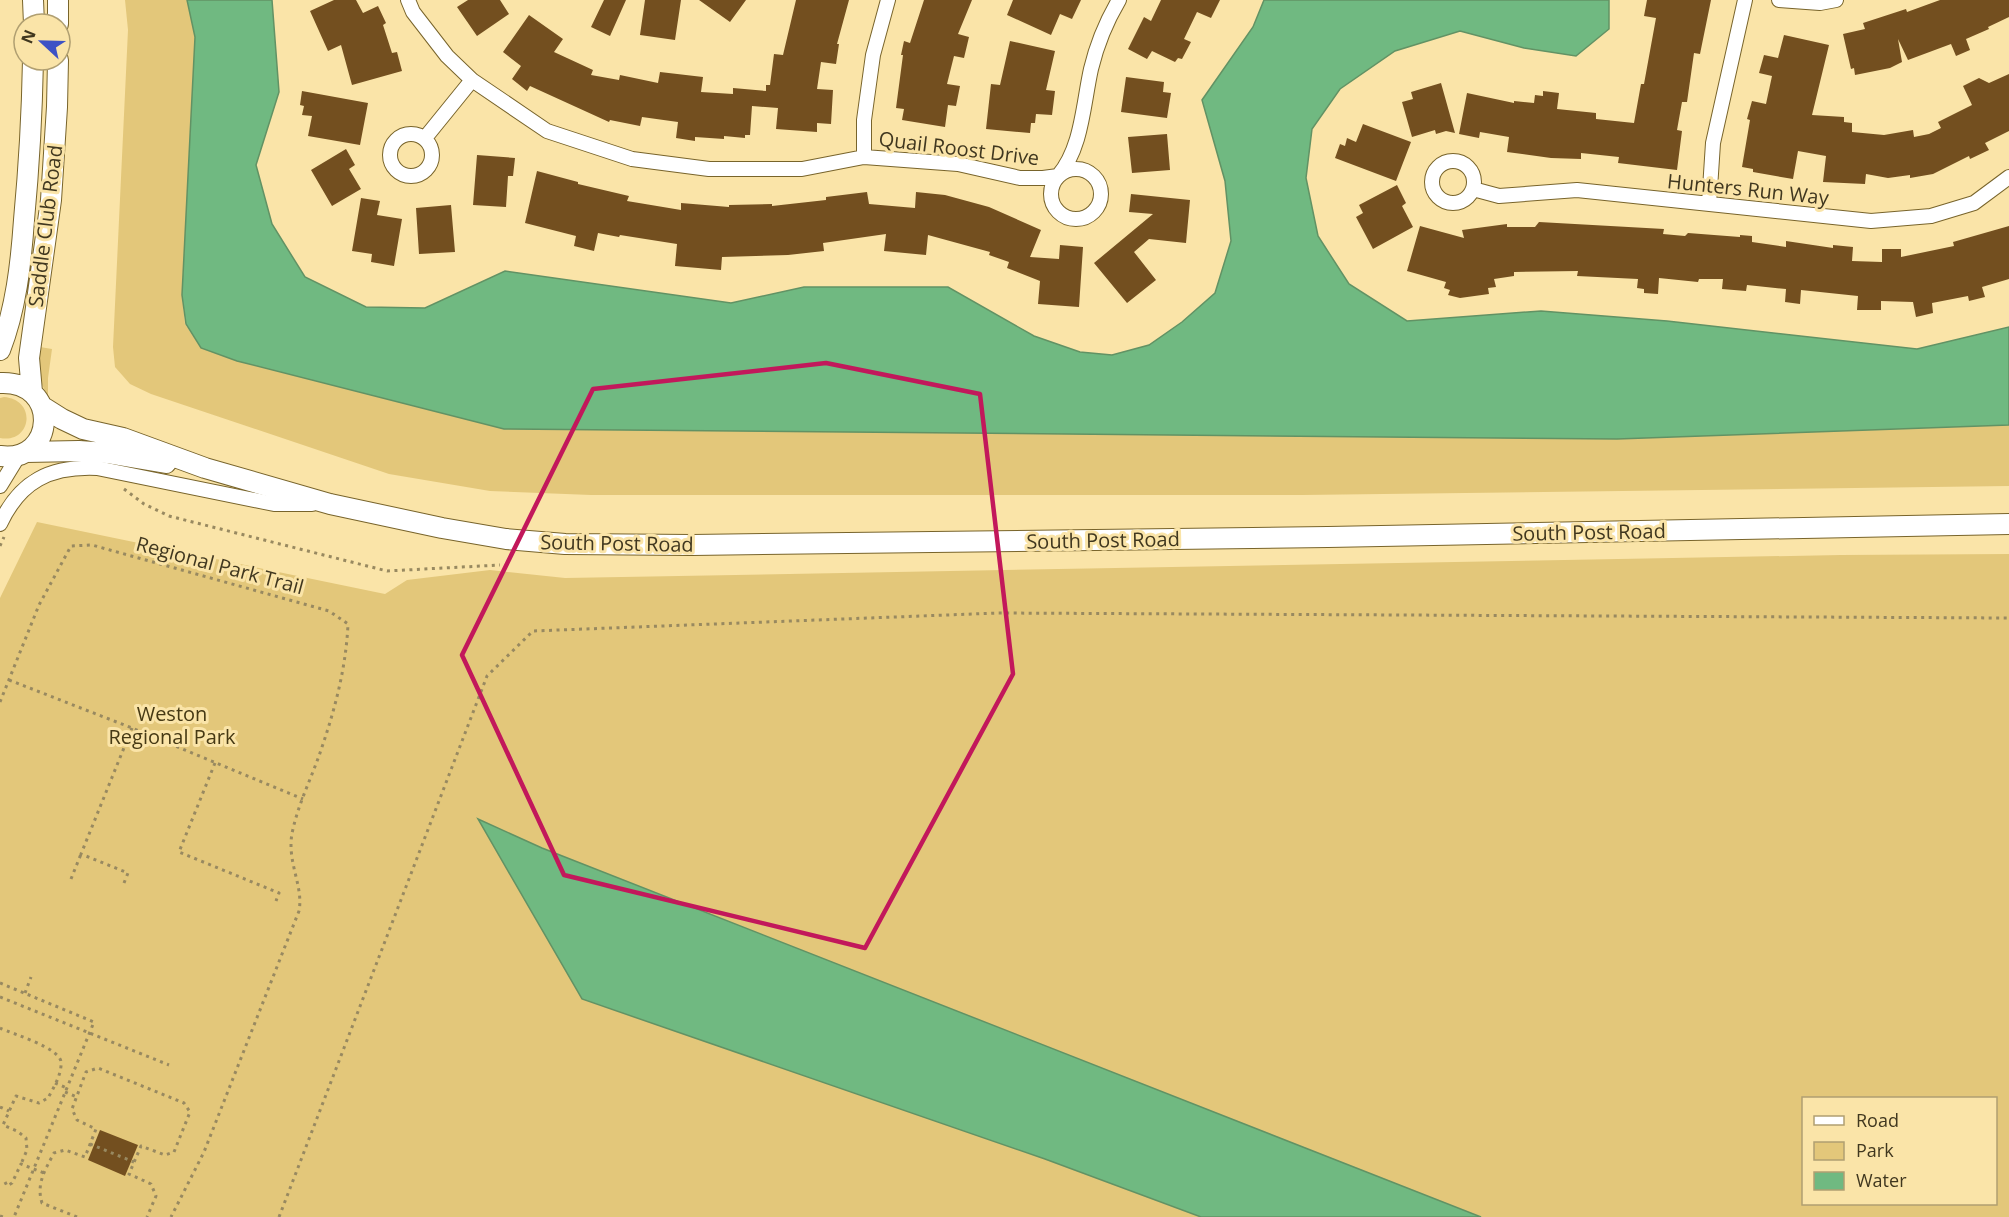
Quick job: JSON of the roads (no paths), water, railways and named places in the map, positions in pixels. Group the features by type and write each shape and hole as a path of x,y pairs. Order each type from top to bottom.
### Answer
{"street":[{"name":"Quail Roost Drive","path":"408,0 413,12 447,56 472,80 547,131 632,159 709,169 802,169 864,157 958,164 1020,178 1058,176 1071,157 1101,34 1119,0"},
{"path":"864,157 864,120 873,55 888,0"},
{"path":"1709,204 1713,143 1745,0"},
{"path":"1779,0 1820,3 1836,0"},
{"name":"Saddle Club Road","path":"0,350 15,295 22,249 32,136 33,72"},
{"name":"Saddle Club Road","path":"15,455 34,446 44,428 45,417 37,399 29,358 51,200 58,72"},
{"path":"425,138 472,80"},
{"name":"Hunters Run Way","path":"1473,189 1499,196 1577,190 1871,221 1931,216 1974,203 2009,177"},
{"name":"South Post Road","path":"0,383 22,386 62,419 83,429 123,438 205,468 330,504 506,539 576,544 1328,537 2009,524"},
{"name":"South Post Road","path":"15,455 79,451 205,468"},
{"path":"0,486 15,455"},
{"path":"2,529 10,504 22,490 50,474 78,468 97,468 274,504 330,504"}],"water":[{"path":"187,0 272,0 279,92 256,165 272,224 305,277 366,307 425,308 505,271 731,303 804,287 948,287 1034,336 1080,352 1112,355 1149,345 1182,322 1215,293 1231,241 1225,181 1202,100 1253,27 1264,0 1609,0 1609,29 1576,56 1524,48 1460,31 1395,51 1340,89 1312,129 1306,178 1318,236 1349,284 1407,321 1541,311 1667,321 1917,349 2009,327 2009,425 1617,439 504,429 237,361 201,348 186,324 182,295 195,37"},
{"path":"478,819 542,848 1481,1217 1201,1217 1045,1159 582,999"}],"park label":[{"name":"Weston Regional Park","path":"172,724"}]}
